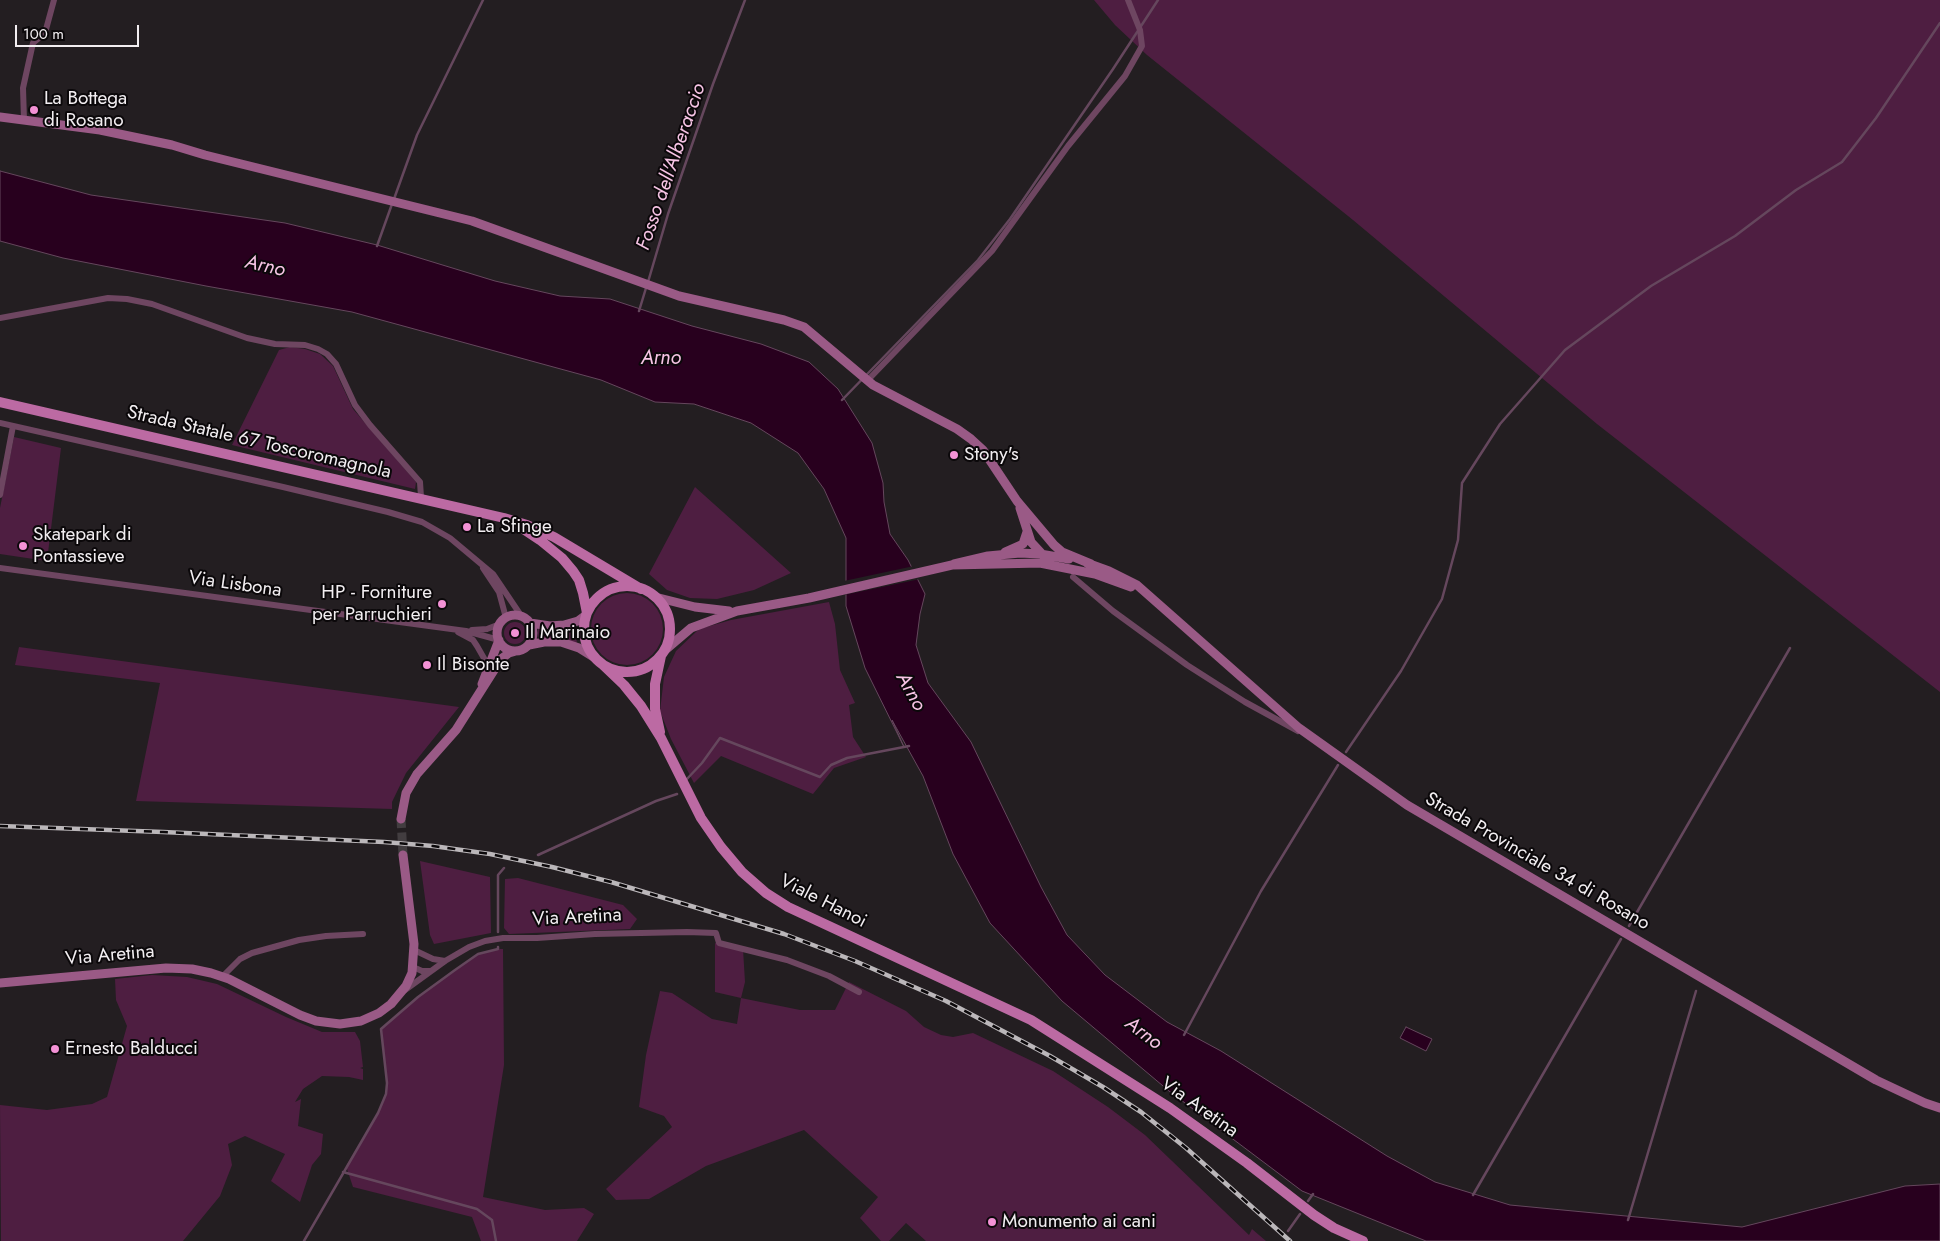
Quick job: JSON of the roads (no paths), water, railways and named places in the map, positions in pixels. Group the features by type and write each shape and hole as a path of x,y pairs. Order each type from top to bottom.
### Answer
{"main road":[{"path":"0,118 100,130 172,145 472,221 679,296 784,320 804,327 867,380 957,429 971,439 983,450 1017,501 1054,545 1062,552 1091,564"},
{"name":"Strada Statale 67 Toscoromagnola","path":"0,402 482,511 527,524 554,537 641,589"},
{"path":"1017,501 1031,542 1040,554 1064,566"},
{"name":"Strada Statale 67 Toscoromagnola","path":"510,520 540,540 562,558 573,571 579,580 583,593 586,614"},
{"path":"1039,528 1044,542 1040,554"},
{"path":"988,556 1009,551 1023,544 1027,532"},
{"path":"1019,562 1040,554"},
{"name":"Strada Provinciale 34 di Rosano","path":"662,653 691,628 737,611 809,598 988,556 1040,554 1066,558 1110,570 1132,582 1150,597 1299,728 1415,809 1876,1080 1926,1104 1940,1108"},
{"name":"Strada Provinciale 34 di Rosano","path":"953,564 1019,562 1064,566 1129,586 1150,597"},
{"name":"Viale Hanoi","path":"503,621 517,615 538,625 557,625 578,621 603,593 615,588 628,586 641,589 655,597 663,606 668,617 669,634 662,653 655,684 655,709 661,738"},
{"name":"Strada Provinciale 34 di Rosano","path":"655,597 695,608 737,611"},
{"name":"Viale Hanoi","path":"586,614 584,638 588,649 641,706 661,738 701,818 721,847 742,872 766,893 797,912 1010,1009"},
{"path":"526,620 533,634 528,645"},
{"path":"503,621 497,635 499,640 507,649 516,651"},
{"path":"480,692 499,640"},
{"name":"Viale Hanoi","path":"516,651 528,645 544,642 561,642 579,648 614,670 626,672 639,670 651,664 662,653"},
{"path":"401,819 404,800 420,769 456,730 502,659 509,653 516,651"},
{"name":"Via Aretina","path":"0,983 171,968 198,970 223,976 306,1018 334,1024 357,1022 385,1008 402,992 413,967 414,950 402,855"},
{"name":"Via Aretina","path":"1010,1009 1031,1020 1170,1108 1248,1163 1314,1215 1334,1228 1363,1241"}],"street":[{"path":"24,120 23,88 33,43 46,33 54,0"},
{"path":"867,380 992,251 1068,146 1125,76 1142,46 1140,30 1128,0"},
{"path":"0,318 108,298 128,298 152,304 246,338 275,344 305,345 318,348 336,364 355,404 370,425 420,482 421,497"},
{"path":"0,423 396,514 422,522 450,538 480,563 500,582 511,602 526,620"},
{"path":"0,495 13,426"},
{"path":"480,563 499,592 503,621"},
{"name":"Via Lisbona","path":"0,568 466,631 499,640"},
{"path":"1072,577 1113,611 1187,665 1245,702 1317,741"},
{"name":"Via Lisbona","path":"466,631 486,629 503,621"},
{"path":"455,630 473,640 478,646 487,669"},
{"name":"Via Aretina","path":"402,992 445,961 469,947 486,941 503,938 604,934 716,932 719,942 787,960 829,976 859,992"},
{"path":"223,976 240,958 252,953 299,940 326,936 364,934"},
{"path":"414,950 433,959 445,961"},
{"path":"413,967 422,971 431,971"}],"water":[{"name":"Arno","path":"0,171 91,195 285,223 377,245 495,281 560,296 610,299 692,326 761,344 809,362 838,389 872,443 883,483 884,502 890,534 908,560 925,594 916,645 928,683 971,742 1041,887 1067,935 1105,975 1167,1022 1221,1051 1387,1156 1435,1182 1510,1205 1742,1227 1905,1186 1940,1184 1940,1241 1426,1241 1302,1191 1169,1091 1062,1001 990,923 953,854 923,776 892,720 904,747 865,668 846,606 846,538 824,489 798,453 751,423 694,404 655,402 601,380 352,312 63,258 0,241"},
{"path":"1406,1027 1432,1039 1426,1051 1400,1038"}],"waterway":[{"path":"394,199 417,135 483,0"},
{"name":"Fosso dell'Alberaccio","path":"648,282 668,214 713,84 745,0"},
{"path":"842,400 978,260 1010,219 1158,0"},
{"path":"1346,752 1401,671 1442,599 1458,540 1462,483 1500,424 1565,350 1651,286 1735,236 1796,190 1842,162 1876,118 1940,23"},
{"path":"377,246 392,204"},
{"name":"Fosso dell'Alberaccio","path":"639,311 646,288"},
{"path":"1629,926 1790,648"},
{"path":"686,780 702,763 720,738 820,777 831,765 847,758 909,746"},
{"path":"1184,1035 1261,891 1338,765"},
{"path":"538,855 656,801 677,794"},
{"path":"498,932 498,875 504,868"},
{"path":"1473,1195 1621,939"},
{"path":"304,1241 378,1113 386,1094 387,1083 381,1029 418,997 455,970 478,954 498,949 498,947"},
{"path":"1628,1220 1696,991"},
{"path":"343,1172 477,1209 492,1220 496,1241"},
{"path":"1308,1201 1313,1194"},
{"path":"1288,1231 1300,1214"}],"tunnel":[{"path":"401,819 403,855"}],"railway":[{"path":"0,826 384,842 433,846 490,854 552,867 611,882 784,934 855,961 946,1001 1050,1056 1103,1087 1141,1112 1186,1148 1290,1241"}],"place":[{"name":"La Bottega di Rosano","path":"34,110"},
{"name":"Stony's","path":"954,455"},
{"name":"La Sfinge","path":"467,527"},
{"name":"Skatepark di Pontassieve","path":"23,546"},
{"name":"HP - Forniture per Parruchieri","path":"442,604"},
{"name":"Il Marinaio","path":"515,633"},
{"name":"Il Bisonte","path":"427,665"},
{"name":"Ernesto Balducci","path":"55,1049"},
{"name":"Monumento ai cani","path":"992,1222"}]}
